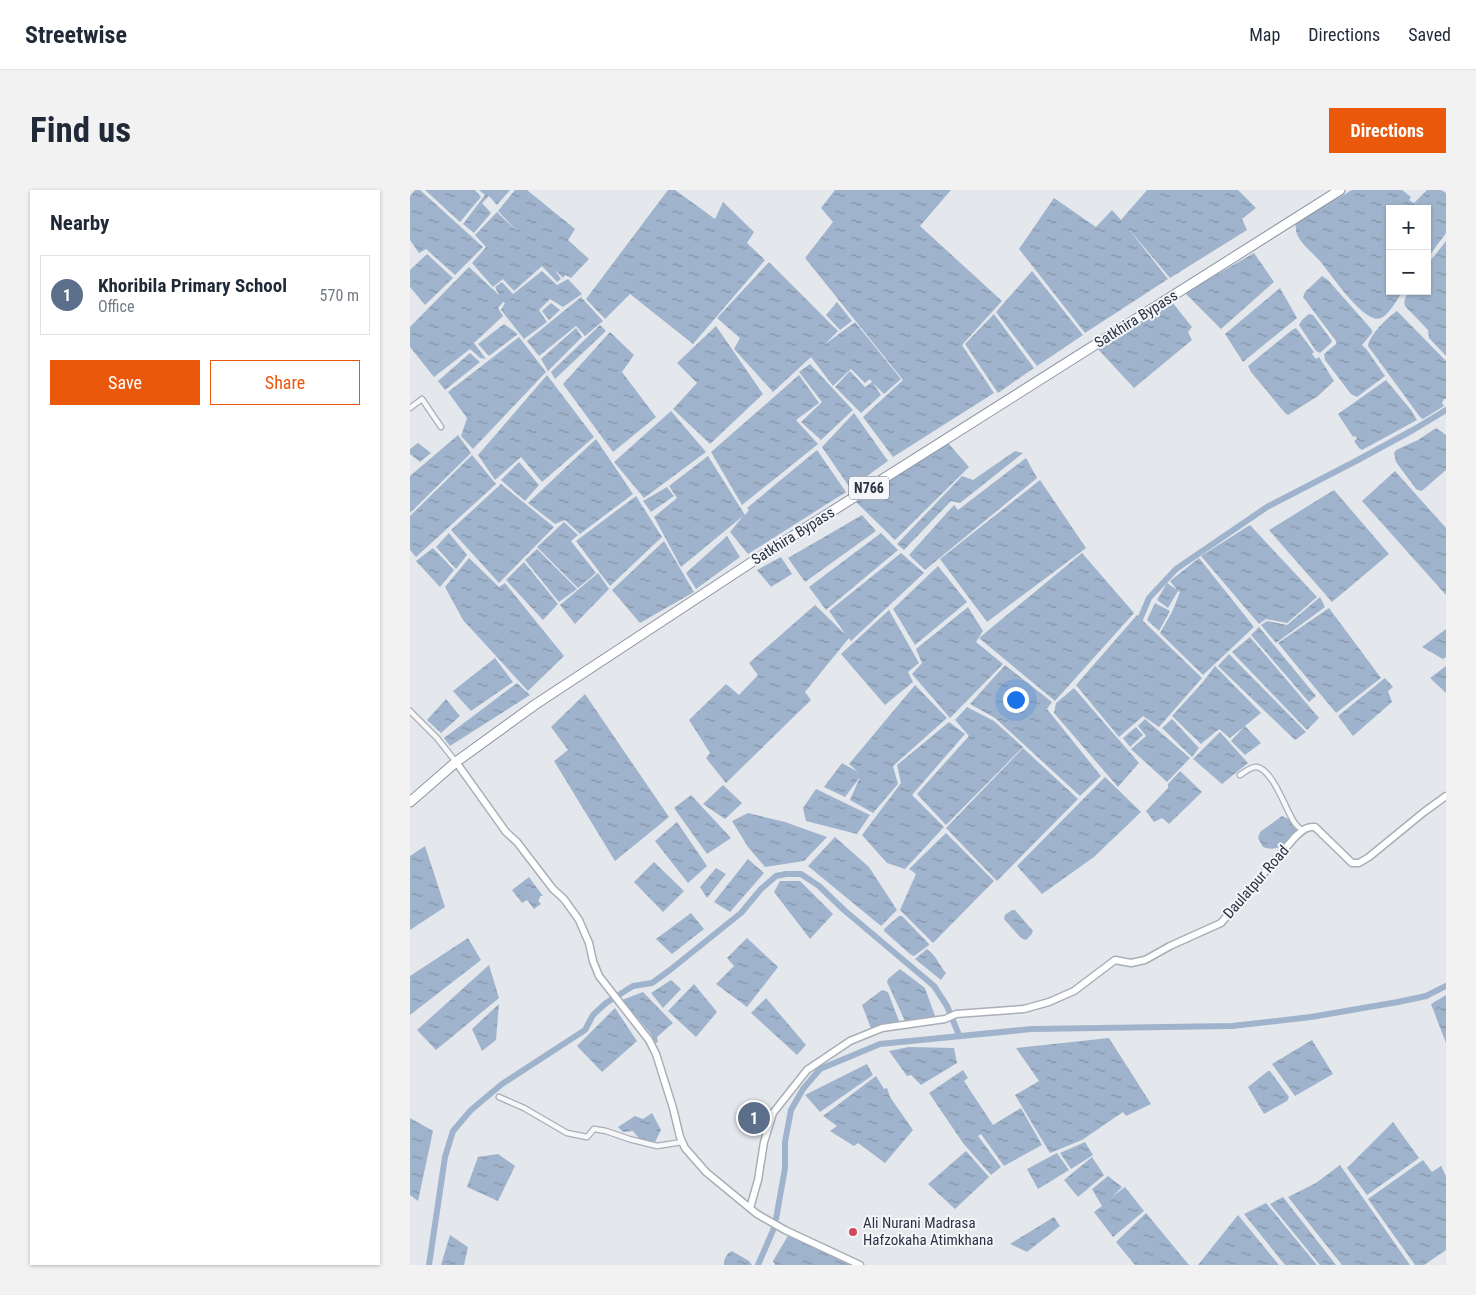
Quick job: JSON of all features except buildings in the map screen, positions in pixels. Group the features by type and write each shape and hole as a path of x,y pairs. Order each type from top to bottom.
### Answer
{"highway":[{"name":"Satkhira Bypass","path":"410,802 456,762 536,704 758,558 1340,190"}],"street":[{"path":"410,408 422,399 441,427"},
{"path":"410,711 437,738 506,832 517,842 552,889 564,899 579,920 599,976 649,1040 656,1054 685,1148 706,1172 750,1208 777,1226 860,1265"},
{"path":"1240,775 1251,768 1263,769 1282,797 1294,822 1302,830 1309,826 1315,827 1352,863 1359,863 1369,857 1446,796"},
{"name":"Daulatpur Road","path":"750,1208 758,1180 764,1142 773,1112 807,1070 850,1041 882,1028 945,1019 956,1014 1024,1009 1049,1002 1074,991 1115,960 1131,963 1145,960 1170,946 1222,923 1302,830"},
{"path":"499,1097 524,1108 567,1134 587,1137 594,1129 657,1146 682,1142"}],"water":[{"path":"415,190 420,190 483,247 455,275 426,249 419,253 410,240 410,196"},
{"path":"425,190 475,190 481,197 460,222"},
{"path":"479,190 510,190 497,205 489,196 482,203 491,213 474,233 463,224 485,195"},
{"path":"515,190 527,190 575,229 568,240 589,259 571,278 565,275 563,278 555,270 561,279 557,282 542,266 514,291 503,279 493,287 472,263 486,247 475,235 497,212 520,234 498,211"},
{"path":"668,190 675,190 715,219 723,202 754,232 747,243 765,260 693,344 630,294 605,319 586,299"},
{"path":"835,190 951,190 920,226 1002,301 962,345 994,393 893,457 863,417 903,380 805,258 833,222 821,208"},
{"path":"1147,190 1238,190 1256,208 1242,219 1247,230 1170,278 1127,227 1168,279 1085,333 1019,249 1054,198 1096,227 1112,210 1121,220"},
{"path":"1352,190 1402,190 1411,197 1409,200 1414,203 1427,190 1441,190 1446,193 1446,233 1431,254 1431,205 1386,205 1386,295 1400,295 1390,310 1381,318 1374,318 1366,314 1348,296 1319,260 1302,243 1297,233 1296,222"},
{"path":"1446,241 1446,356 1429,338 1428,330 1405,306 1404,302 1407,295 1431,295 1431,260"},
{"path":"1254,253 1274,282 1221,329 1185,293"},
{"path":"427,254 453,278 425,305 410,287 410,270"},
{"path":"769,262 838,331 824,345 855,322 901,379 884,394 873,383 881,395 861,413 835,387 850,371 865,387 872,382 870,379 865,383 851,369 833,386 811,357 773,392 734,349 740,338 717,318"},
{"path":"469,267 499,295 495,287 502,282 513,294 542,271 557,285 568,279 582,294 563,307 550,299 539,310 547,322 524,339 501,310 505,303 503,302 498,308 503,316 474,343 486,359 480,358 470,349 434,377 410,347 410,327"},
{"path":"1032,271 1083,335 1037,366 996,312"},
{"path":"1322,276 1328,280 1372,330 1372,333 1362,345 1385,376 1357,397 1351,394 1325,360 1324,354 1336,344 1336,341 1303,297 1305,292"},
{"path":"1280,288 1297,318 1243,362 1225,334"},
{"path":"581,297 603,321 585,336 576,326 539,356 527,341"},
{"path":"837,302 852,321 840,330 826,315"},
{"path":"1172,302 1192,327 1188,332 1192,340 1134,388 1097,348"},
{"path":"551,303 560,310 549,320 542,311"},
{"path":"1397,311 1446,361 1446,399 1442,403 1444,406 1423,419 1368,346 1375,332"},
{"path":"994,314 1034,368 998,393 965,344"},
{"path":"1309,314 1313,315 1332,341 1320,353 1316,351 1299,325"},
{"path":"504,324 518,334 489,356 478,344"},
{"path":"600,325 606,331 555,379 551,372"},
{"path":"716,326 763,394 710,444 673,409 697,383 677,363"},
{"path":"576,328 582,337 548,371 541,359"},
{"path":"1296,328 1314,352 1312,354 1316,359 1319,357 1334,381 1318,396 1288,415 1248,366"},
{"path":"610,332 634,355 622,372 656,417 613,452 563,384"},
{"path":"519,337 546,372 473,449 461,436 467,418 448,392"},
{"path":"470,353 480,362 445,390 438,381"},
{"path":"810,364 853,410 821,440 801,422 822,402 799,372"},
{"path":"547,375 594,437 542,482 521,457 495,480 478,455"},
{"path":"799,375 819,403 796,420 818,444 742,505 711,452"},
{"path":"1386,380 1417,420 1362,450 1354,441 1357,439 1355,436 1353,437 1338,414"},
{"path":"671,411 706,452 644,498 614,462"},
{"path":"854,413 888,461 850,488 822,447"},
{"path":"1436,428 1446,435 1446,470 1421,491 1416,489 1396,462 1394,453 1396,450 1418,440"},
{"path":"458,435 471,453 410,513 410,476"},
{"path":"596,439 633,494 580,534 565,520 555,524 528,503"},
{"path":"418,443 431,453 420,462 410,454 410,449"},
{"path":"948,443 969,467 895,540 856,502"},
{"path":"817,450 846,492 748,554 730,532 743,516 681,567 654,517 677,498 669,486 708,456 745,515 749,510 747,508"},
{"path":"1015,451 1023,453 960,503 951,501 904,550 897,544 962,476 973,480"},
{"path":"472,455 496,484 416,557 410,550 410,516"},
{"path":"1026,458 1037,478 925,570 909,555 954,505 958,510"},
{"path":"519,462 539,485 525,501 501,480"},
{"path":"1395,471 1446,528 1446,595 1362,501"},
{"path":"1040,480 1086,548 987,622 940,559"},
{"path":"501,484 554,527 499,583 451,530"},
{"path":"667,487 674,496 651,512 643,501"},
{"path":"1334,490 1389,554 1332,602 1269,530"},
{"path":"636,496 662,537 610,586 576,541"},
{"path":"862,515 876,531 805,582 788,558"},
{"path":"564,522 578,535 571,541 596,573 578,588 537,547"},
{"path":"1250,525 1317,597 1287,623 1266,619 1259,624 1201,556"},
{"path":"449,533 467,555 456,569 436,547"},
{"path":"881,533 898,550 826,610 809,587"},
{"path":"727,536 740,557 696,589 686,573"},
{"path":"664,541 694,592 640,623 612,590"},
{"path":"433,548 454,570 440,587 416,561"},
{"path":"537,549 577,589 559,602 525,560"},
{"path":"901,553 924,573 851,641 849,638 805,692 811,700 726,783 706,758 710,753 689,720 726,684 739,695 758,675 749,663 815,605 846,635 829,611"},
{"path":"1082,553 1134,613 1055,701 979,638"},
{"path":"781,557 792,574 771,587 757,570"},
{"path":"469,558 499,587 505,583 564,656 528,691 463,620 445,587"},
{"path":"1199,558 1254,627 1203,675 1160,633 1172,612 1180,592 1178,591 1168,608 1157,600 1167,583 1177,590 1170,581"},
{"path":"524,562 558,604 543,620 506,580"},
{"path":"938,566 967,602 915,645 893,609"},
{"path":"598,573 609,589 575,624 560,605"},
{"path":"1320,597 1325,607 1276,643 1261,625 1267,621 1287,625"},
{"path":"1155,603 1170,611 1159,631 1147,620"},
{"path":"968,607 983,631 976,642 1003,664 950,718 912,674 922,663 916,649"},
{"path":"1329,608 1381,678 1336,713 1278,643"},
{"path":"889,610 919,663 908,672 913,682 885,705 841,654"},
{"path":"1137,615 1202,678 1159,727 1143,716 1119,737 1076,685"},
{"path":"1259,627 1316,696 1309,702 1251,635"},
{"path":"1446,629 1446,657 1443,659 1422,647"},
{"path":"1250,637 1319,718 1307,730 1232,652"},
{"path":"1229,654 1306,732 1295,740 1218,666"},
{"path":"495,658 513,682 471,711 453,691"},
{"path":"1005,665 1052,702 1047,709 1101,776 1080,796 995,718 970,704"},
{"path":"1215,666 1261,713 1230,738 1219,729 1201,744 1172,716"},
{"path":"1446,666 1446,693 1430,678"},
{"path":"1385,678 1393,687 1388,691 1392,702 1353,736 1338,716"},
{"path":"517,683 530,695 450,746 444,738"},
{"path":"915,685 947,718 893,766 898,784 873,813 850,800 860,777 845,797 824,787 842,763 858,772 849,764"},
{"path":"1074,688 1139,763 1118,787 1054,713 1056,703"},
{"path":"585,694 669,817 615,861 554,761 568,750 551,727"},
{"path":"446,699 460,716 441,733 427,720"},
{"path":"967,707 994,721 1023,747 946,825 917,794 969,736 955,720"},
{"path":"1145,719 1190,758 1167,782 1131,749 1146,736 1138,726"},
{"path":"1172,719 1199,748 1192,757 1162,728"},
{"path":"949,722 965,734 912,795 944,827 905,869 887,863 862,835 901,783 897,765"},
{"path":"1245,726 1261,743 1245,755 1231,741"},
{"path":"1136,727 1143,735 1130,747 1123,738"},
{"path":"1220,732 1248,763 1222,784 1193,759"},
{"path":"1023,748 1078,799 997,881 946,828"},
{"path":"1180,771 1202,792 1169,824 1162,818 1154,822 1146,811 1168,788 1168,784"},
{"path":"1105,777 1141,812 1094,857 1042,894 1017,866"},
{"path":"723,785 742,803 725,819 703,804"},
{"path":"816,789 870,815 857,834 806,821 803,808"},
{"path":"691,795 731,838 707,854 674,808"},
{"path":"748,813 785,822 827,837 804,861 765,867 748,847 732,821"},
{"path":"1282,816 1291,820 1298,831 1283,845 1274,849 1263,847 1258,838 1260,832"},
{"path":"677,822 707,866 688,883 655,841"},
{"path":"946,833 994,881 933,943 900,910 916,874 909,869"},
{"path":"835,837 869,867 897,910 881,926 808,866"},
{"path":"425,846 445,907 410,930 410,856"},
{"path":"748,859 764,873 730,912 714,902"},
{"path":"654,862 684,891 663,912 634,882"},
{"path":"716,868 726,874 707,898 700,887"},
{"path":"529,877 543,896 540,896 538,900 541,904 534,909 527,900 522,903 512,890"},
{"path":"780,881 800,881 833,914 810,939 774,892"},
{"path":"1015,910 1033,931 1026,940 1021,938 1004,919 1005,915"},
{"path":"691,913 704,929 672,954 656,939"},
{"path":"899,916 902,916 929,944 914,956 884,931"},
{"path":"468,938 481,960 410,1015 410,976"},
{"path":"747,938 778,967 747,1007 716,984 734,966 727,958"},
{"path":"927,949 933,954 946,973 941,980 915,959"},
{"path":"489,965 499,998 436,1050 417,1030"},
{"path":"900,969 925,988 934,1017 905,1021 887,982"},
{"path":"671,980 681,989 663,1008 651,993"},
{"path":"694,984 717,1012 696,1037 668,1011"},
{"path":"882,990 888,992 899,1021 872,1031 862,1005"},
{"path":"643,992 673,1023 657,1037 658,1042 655,1043 650,1033 622,1000"},
{"path":"1446,995 1446,1043 1431,1004"},
{"path":"766,998 806,1045 797,1055 751,1013"},
{"path":"499,1004 496,1040 482,1051 472,1029"},
{"path":"615,1008 637,1041 602,1072 577,1046"},
{"path":"1109,1038 1151,1104 1126,1116 1123,1112 1082,1140 1050,1153 1015,1095 1039,1081 1016,1048"},
{"path":"1312,1040 1333,1074 1295,1096 1272,1064"},
{"path":"909,1047 954,1048 957,1063 921,1085 911,1075 907,1076 889,1051"},
{"path":"867,1064 873,1075 820,1112 805,1095"},
{"path":"963,1070 968,1078 964,1081 993,1125 1021,1108 1042,1145 1004,1166 981,1134 978,1136 1001,1167 991,1175 963,1143 929,1093"},
{"path":"1270,1071 1289,1097 1287,1101 1264,1114 1248,1087"},
{"path":"876,1076 884,1089 887,1088 890,1097 913,1130 885,1163 858,1143 854,1146 830,1131 837,1126 823,1116"},
{"path":"652,1113 661,1130 655,1142 642,1142 633,1131 623,1132 618,1127 635,1116 643,1119"},
{"path":"410,1118 433,1131 418,1201 410,1195"},
{"path":"1393,1122 1419,1158 1367,1195 1347,1168"},
{"path":"1085,1142 1093,1155 1071,1169 1060,1153"},
{"path":"966,1151 989,1177 955,1209 928,1184"},
{"path":"1057,1153 1069,1170 1038,1189 1027,1169"},
{"path":"498,1154 515,1166 498,1201 467,1187 478,1157"},
{"path":"1092,1157 1104,1175 1078,1197 1064,1180"},
{"path":"1423,1160 1432,1172 1441,1166 1446,1176 1446,1250 1424,1265 1415,1265 1368,1199"},
{"path":"1340,1165 1410,1265 1342,1265 1288,1197 1316,1183"},
{"path":"1108,1176 1122,1187 1112,1197 1125,1187 1144,1211 1113,1237 1094,1212 1102,1206 1092,1189"},
{"path":"1283,1197 1336,1265 1320,1265 1270,1204"},
{"path":"1266,1203 1317,1265 1285,1265 1244,1214"},
{"path":"1146,1213 1189,1265 1135,1265 1116,1242"},
{"path":"1238,1215 1279,1265 1198,1265"},
{"path":"1054,1217 1060,1226 1027,1252 1010,1244"},
{"path":"789,1234 821,1251 844,1259 854,1265 775,1265 773,1261"},
{"path":"450,1235 468,1247 464,1265 441,1265"},
{"path":"732,1251 749,1261 752,1265 724,1265 728,1253"}],"waterway":[{"path":"1138,624 1149,598 1176,569 1267,507 1356,461 1446,410"},
{"path":"429,1265 445,1157 453,1131 471,1110 502,1084 585,1030 593,1015 606,1003 633,986 652,983 670,970 741,913 761,889 776,876 801,874 819,886 844,910 934,986 947,1006 959,1035"},
{"path":"776,1219 785,1168 785,1142 791,1110 803,1089 820,1069 880,1044 1032,1029 1232,1026 1311,1017 1398,1002 1426,996 1446,986"},
{"path":"758,1265 774,1228"}],"place":[{"name":"Khoribila Primary School","path":"754,1118"},
{"name":"Ali Nurani Madrasa Hafzokaha Atimkhana","path":"853,1232"}]}
